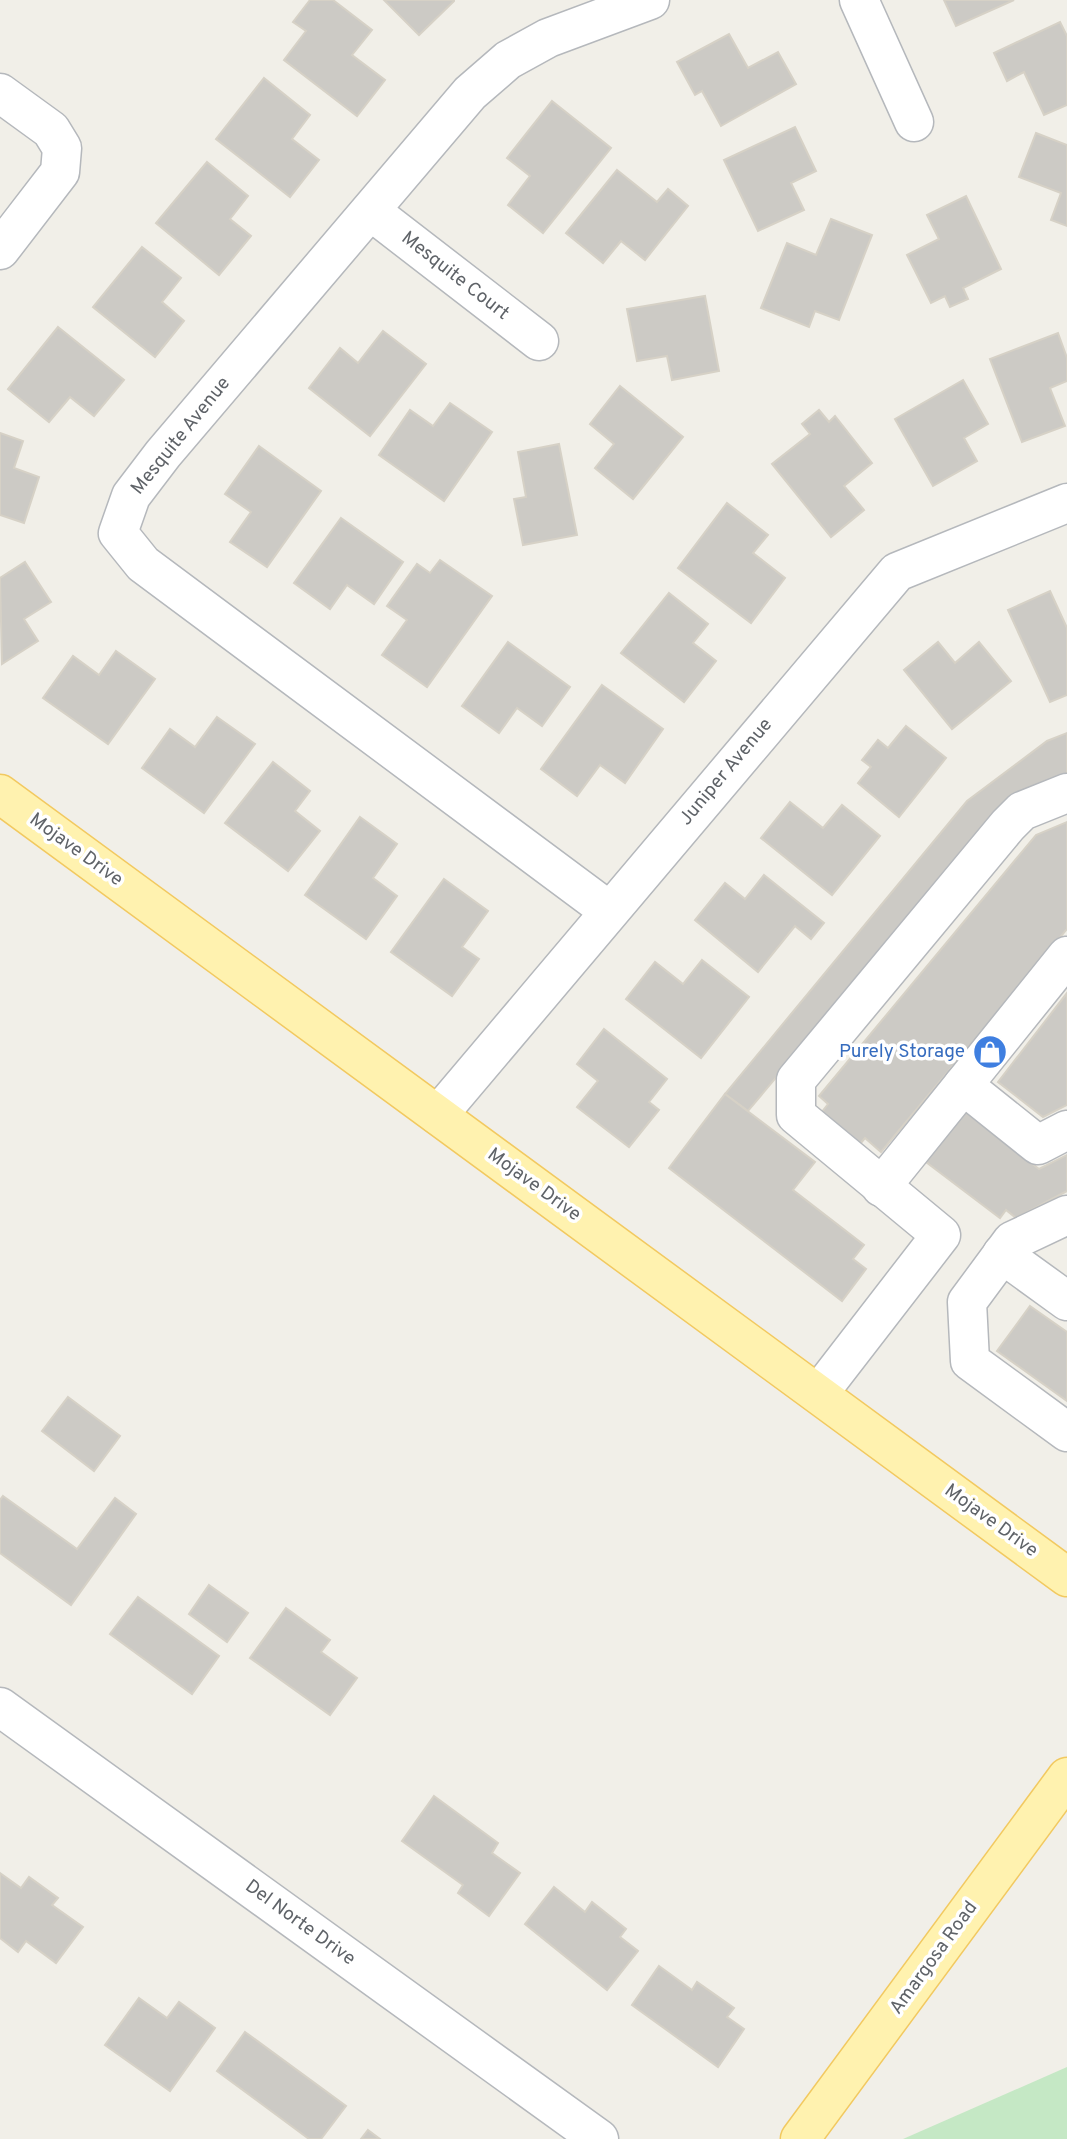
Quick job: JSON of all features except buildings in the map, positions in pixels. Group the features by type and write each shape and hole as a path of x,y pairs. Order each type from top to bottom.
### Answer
{"main road":[{"name":"Mojave Drive","path":"0,794 1067,1577"},
{"name":"Amargosa Road","path":"800,2139 1067,1777"}],"street":[{"name":"Mesquite Avenue","path":"608,910 143,564 118,533 131,496 163,454 372,212 470,93 508,60 548,38 650,0"},
{"path":"859,0 914,122"},
{"path":"0,93 51,130 62,148 60,172 0,250"},
{"name":"Mesquite Court","path":"372,212 539,341"},
{"name":"Juniper Avenue","path":"438,1115 608,910 897,572 1067,503"},
{"path":"1067,793 1038,802 1015,818 796,1080 796,1115 941,1235 1067,1301"},
{"path":"881,1186 1067,956"},
{"path":"963,1085 1038,1145 1067,1130"},
{"path":"1067,1215 1012,1241 967,1302 970,1361 1067,1432"},
{"path":"819,1393 941,1235"},
{"name":"Del Norte Drive","path":"0,1707 599,2139"}],"green space":[{"path":"1067,2067 1067,2139 903,2139"}],"place":[{"name":"Purely Storage","path":"990,1052"}]}
